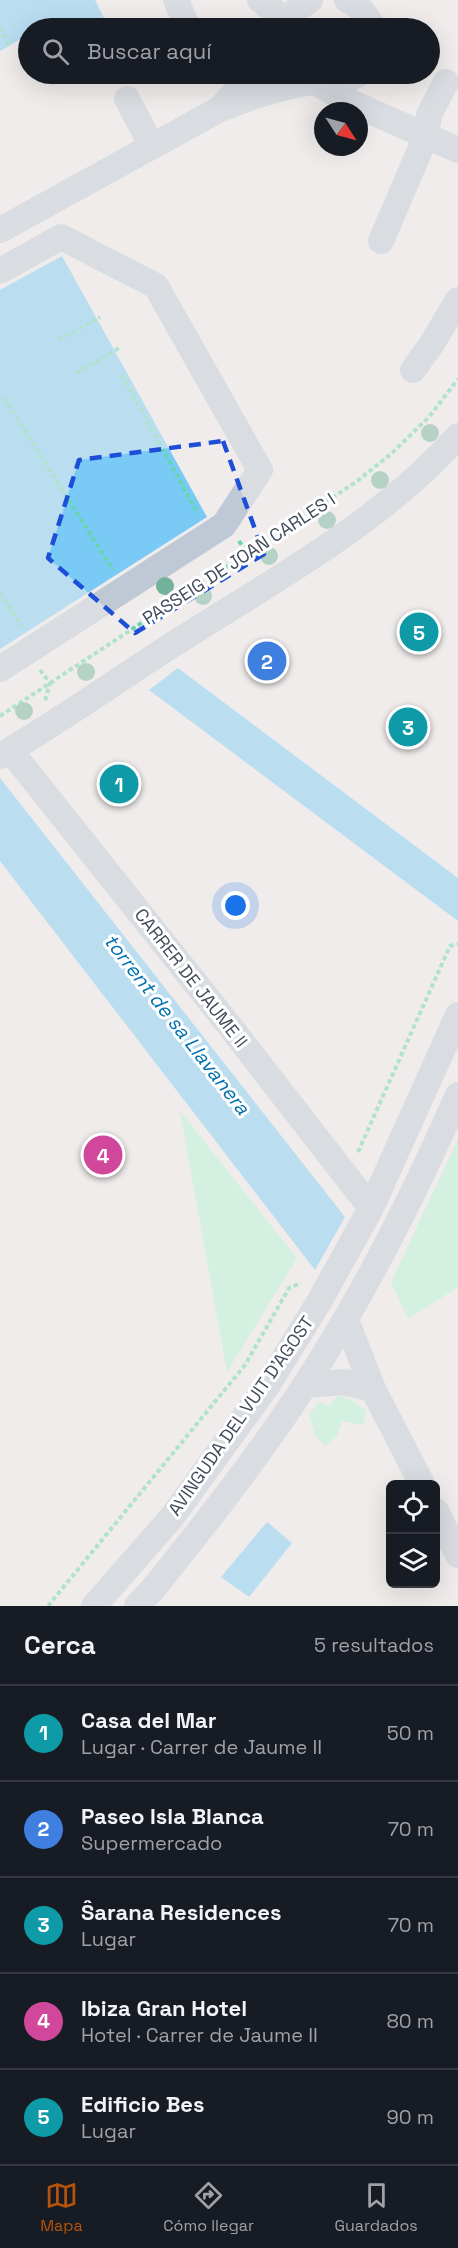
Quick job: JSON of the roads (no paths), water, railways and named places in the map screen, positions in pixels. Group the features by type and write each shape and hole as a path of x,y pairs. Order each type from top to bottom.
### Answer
{"street":[{"path":"176,0 184,18"},
{"path":"260,0 279,18"},
{"path":"291,18 297,9 309,0"},
{"path":"347,0 354,3 369,18"},
{"path":"381,241 426,136 429,115 443,81"},
{"path":"218,110 243,84"},
{"path":"0,230 218,110 254,95 294,84"},
{"path":"318,84 352,103 458,150"},
{"path":"127,99 152,146"},
{"path":"0,271 61,237 156,286 261,470 212,523 28,643 0,669"},
{"path":"413,370 458,300"},
{"name":"PASSEIG DE JOAN CARLES I","path":"5,753 285,574 369,517 438,458 458,436"},
{"name":"CARRER DE JAUME II","path":"5,753 228,1024 370,1208"},
{"name":"AVINGUDA DEL VUIT D'AGOST","path":"94,1606 172,1517 269,1383 319,1302 370,1208 458,1015"},
{"name":"AVINGUDA DEL VUIT D'AGOST","path":"153,1600 247,1470 345,1320 411,1196 458,1095"},
{"path":"345,1320 373,1389 419,1480"},
{"path":"305,1384 345,1382 373,1389"},
{"path":"440,1521 458,1556"}],"water":[{"path":"0,0 95,0 104,18 18,18 18,41 0,51"},
{"path":"62,256 207,517 0,649 0,290"},
{"path":"178,668 458,878 458,921 149,690"},
{"name":"torrent de sa Llavanera","path":"0,778 345,1217 315,1270 0,861"},
{"path":"267,1522 292,1543 249,1597 221,1577"}],"place":[{"name":"Edificio Bes","path":"419,632"},
{"name":"Paseo Isla Blanca","path":"267,661"},
{"name":"Ŝarana Residences","path":"408,727"},
{"name":"Casa del Mar","path":"119,784"},
{"name":"Ibiza Gran Hotel","path":"103,1155"}]}
